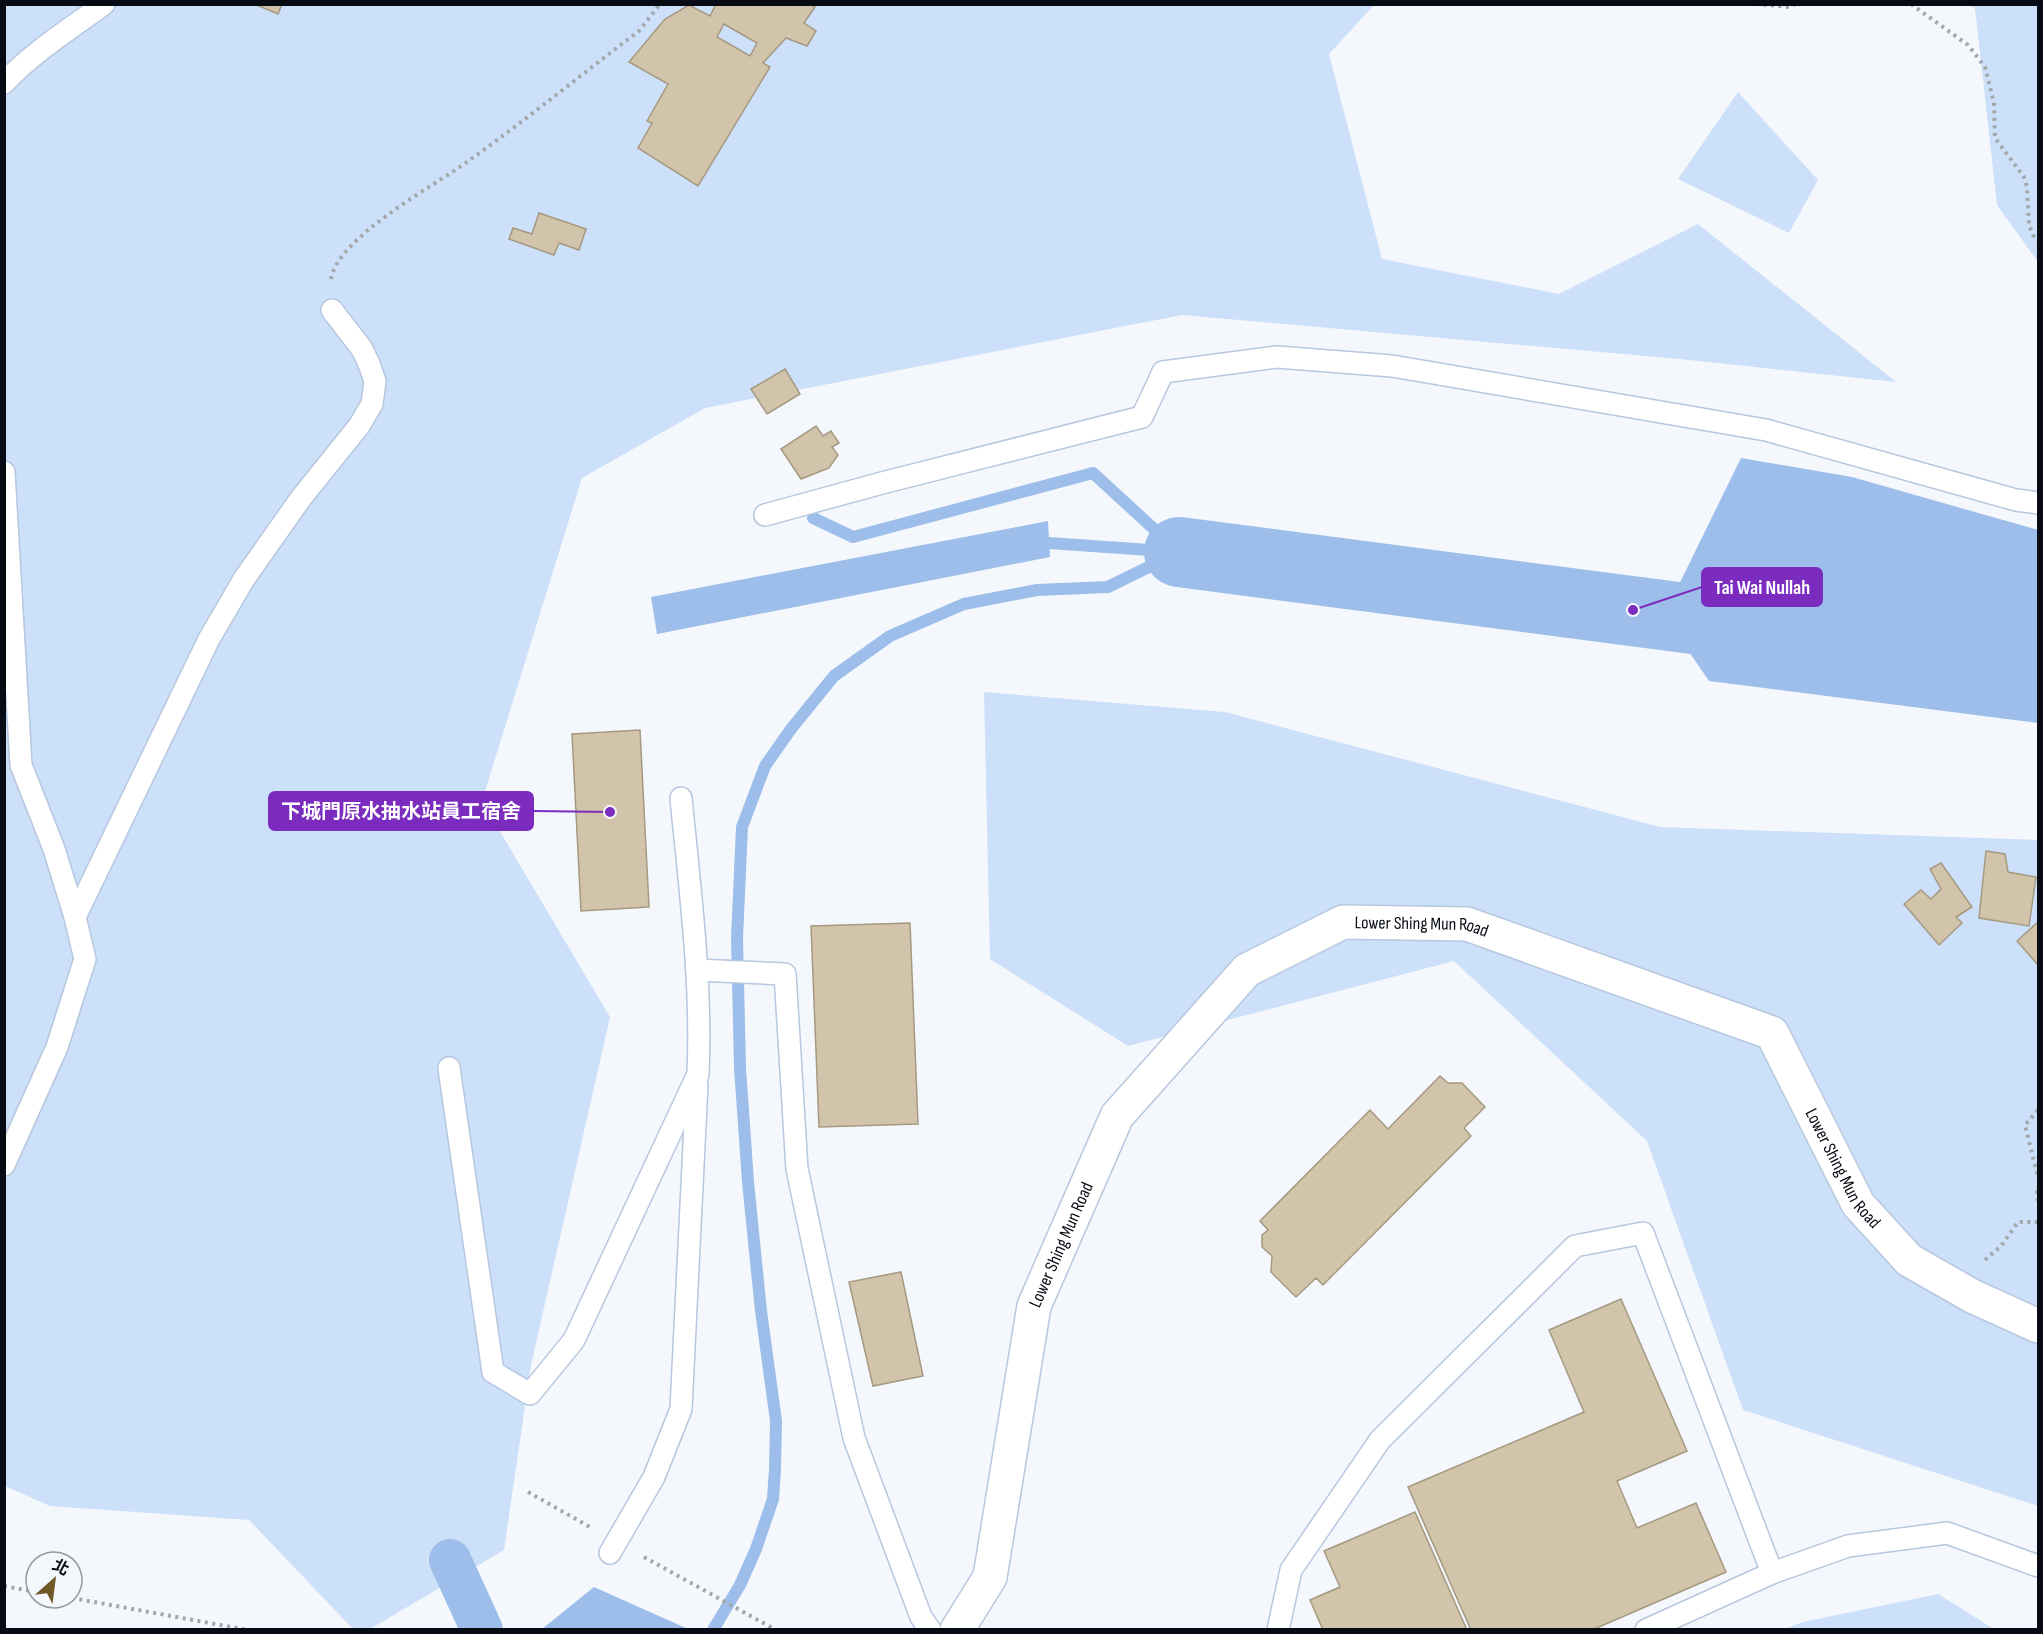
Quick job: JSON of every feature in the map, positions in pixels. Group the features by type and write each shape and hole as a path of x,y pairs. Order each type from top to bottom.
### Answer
{"street":[{"name":"Lower Shing Mun Road","path":"957,1629 990,1577 1034,1306 1117,1116 1247,970 1343,922 1467,924 1772,1033 1858,1204 1909,1260 1972,1296 2038,1326"}],"lane":[{"path":"4,83 56,38 104,4"},
{"path":"75,917 209,639 244,579 300,498 358,426 372,404 375,381 369,364 362,349 332,309"},
{"path":"765,516 893,480 1142,417 1163,372 1277,357 1392,366 1766,430 2016,500 2038,503"},
{"path":"4,472 21,765 54,849 85,959 57,1047 4,1165"},
{"path":"610,1553 654,1478 681,1409 700,1028 681,798"},
{"path":"697,970 785,974 796,1169 854,1438 921,1617 930,1629"},
{"path":"449,1068 493,1372 530,1394 574,1340 698,1074"},
{"path":"1278,1629 1291,1570 1380,1440 1575,1246 1643,1233 1772,1573"},
{"path":"1646,1629 1772,1573 1848,1546 1947,1533 2038,1566"}],"path":[{"path":"332,309 330,285 333,270 354,244 399,206 466,162 639,31 660,4"},
{"path":"1756,4 1791,7 1795,4"},
{"path":"1911,4 1968,45 1985,67 1994,103 1995,138 2024,177 2027,187 2029,225 2038,241"},
{"path":"2038,1110 2025,1125 2038,1177"},
{"path":"2038,1191 2038,1201"},
{"path":"1954,1286 2001,1246 2018,1222 2038,1222"},
{"path":"528,1492 600,1532"},
{"path":"641,1555 776,1629"},
{"path":"4,1586 24,1590"},
{"path":"84,1600 248,1629"}],"shaded area":[{"path":"5,5 1374,5 1329,54 1382,259 1559,294 1698,224 1896,382 1680,359 1182,315 705,408 582,478 482,801 610,1017 531,1365 504,1550 370,1629 353,1629 249,1520 50,1506 5,1486"},
{"path":"1968,5 2038,5 2038,262 1997,205 1975,8"},
{"path":"1738,92 1818,180 1789,233 1678,179"},
{"path":"984,692 1225,712 1660,827 2038,840 2038,1506 1743,1410 1647,1141 1454,961 1128,1046 990,959"},
{"path":"1938,1594 1994,1629 1784,1629 1803,1622"}],"water":[{"path":"1741,458 1852,477 2038,530 2038,723 1709,681 1664,615"},
{"path":"1048,521 1050,557 657,634 651,597"},
{"path":"594,1587 688,1629 542,1629"}],"building":[{"path":"254,4 282,4 278,14"},
{"path":"716,4 810,4 815,7 804,23 816,31 807,46 786,38 763,63 770,67 698,186 638,148 652,123 647,121 668,84 629,62 665,19 689,5 710,16","holes":["724,24 757,43 750,56 717,37"]},
{"path":"539,213 586,229 579,250 559,243 554,255 509,239 513,228 532,234"},
{"path":"785,369 800,394 767,414 751,389"},
{"path":"816,426 823,436 831,431 839,443 832,447 838,455 829,468 801,479 781,449"},
{"path":"640,730 649,907 581,911 572,734"},
{"path":"1986,851 2005,854 2008,872 2036,877 2029,926 1979,918"},
{"path":"1941,863 1972,907 1956,917 1962,923 1939,945 1904,904 1921,890 1931,899 1941,889 1930,869"},
{"path":"2038,922 2038,965 2017,941"},
{"path":"910,923 918,1124 819,1127 811,926"},
{"path":"1440,1076 1448,1083 1462,1083 1485,1107 1464,1128 1471,1136 1323,1285 1316,1278 1296,1297 1271,1272 1272,1256 1262,1247 1262,1235 1268,1230 1260,1221 1370,1110 1388,1129"},
{"path":"901,1272 923,1376 873,1386 849,1282"},
{"path":"1621,1299 1687,1451 1617,1481 1637,1528 1696,1503 1726,1572 1592,1630 1471,1630 1408,1487 1584,1412 1549,1330"},
{"path":"1415,1512 1467,1630 1323,1630 1310,1600 1340,1587 1324,1551"}],"waterway":[{"path":"813,518 853,537 1093,473 1179,552"},
{"path":"1034,546 1049,543 1178,552"},
{"path":"713,1630 740,1585 756,1549 773,1499 775,1469 776,1421 761,1311 748,1182 740,1068 737,938 742,827 765,766 791,729 834,676 890,636 964,604 1037,590 1108,587 1179,552"},
{"path":"1179,552 1762,628"},
{"path":"450,1560 482,1630"}],"place":[{"name":"Tai Wai Nullah","path":"1633,610"},
{"name":"下城門原水抽水站員工宿舍","path":"610,812"}]}
